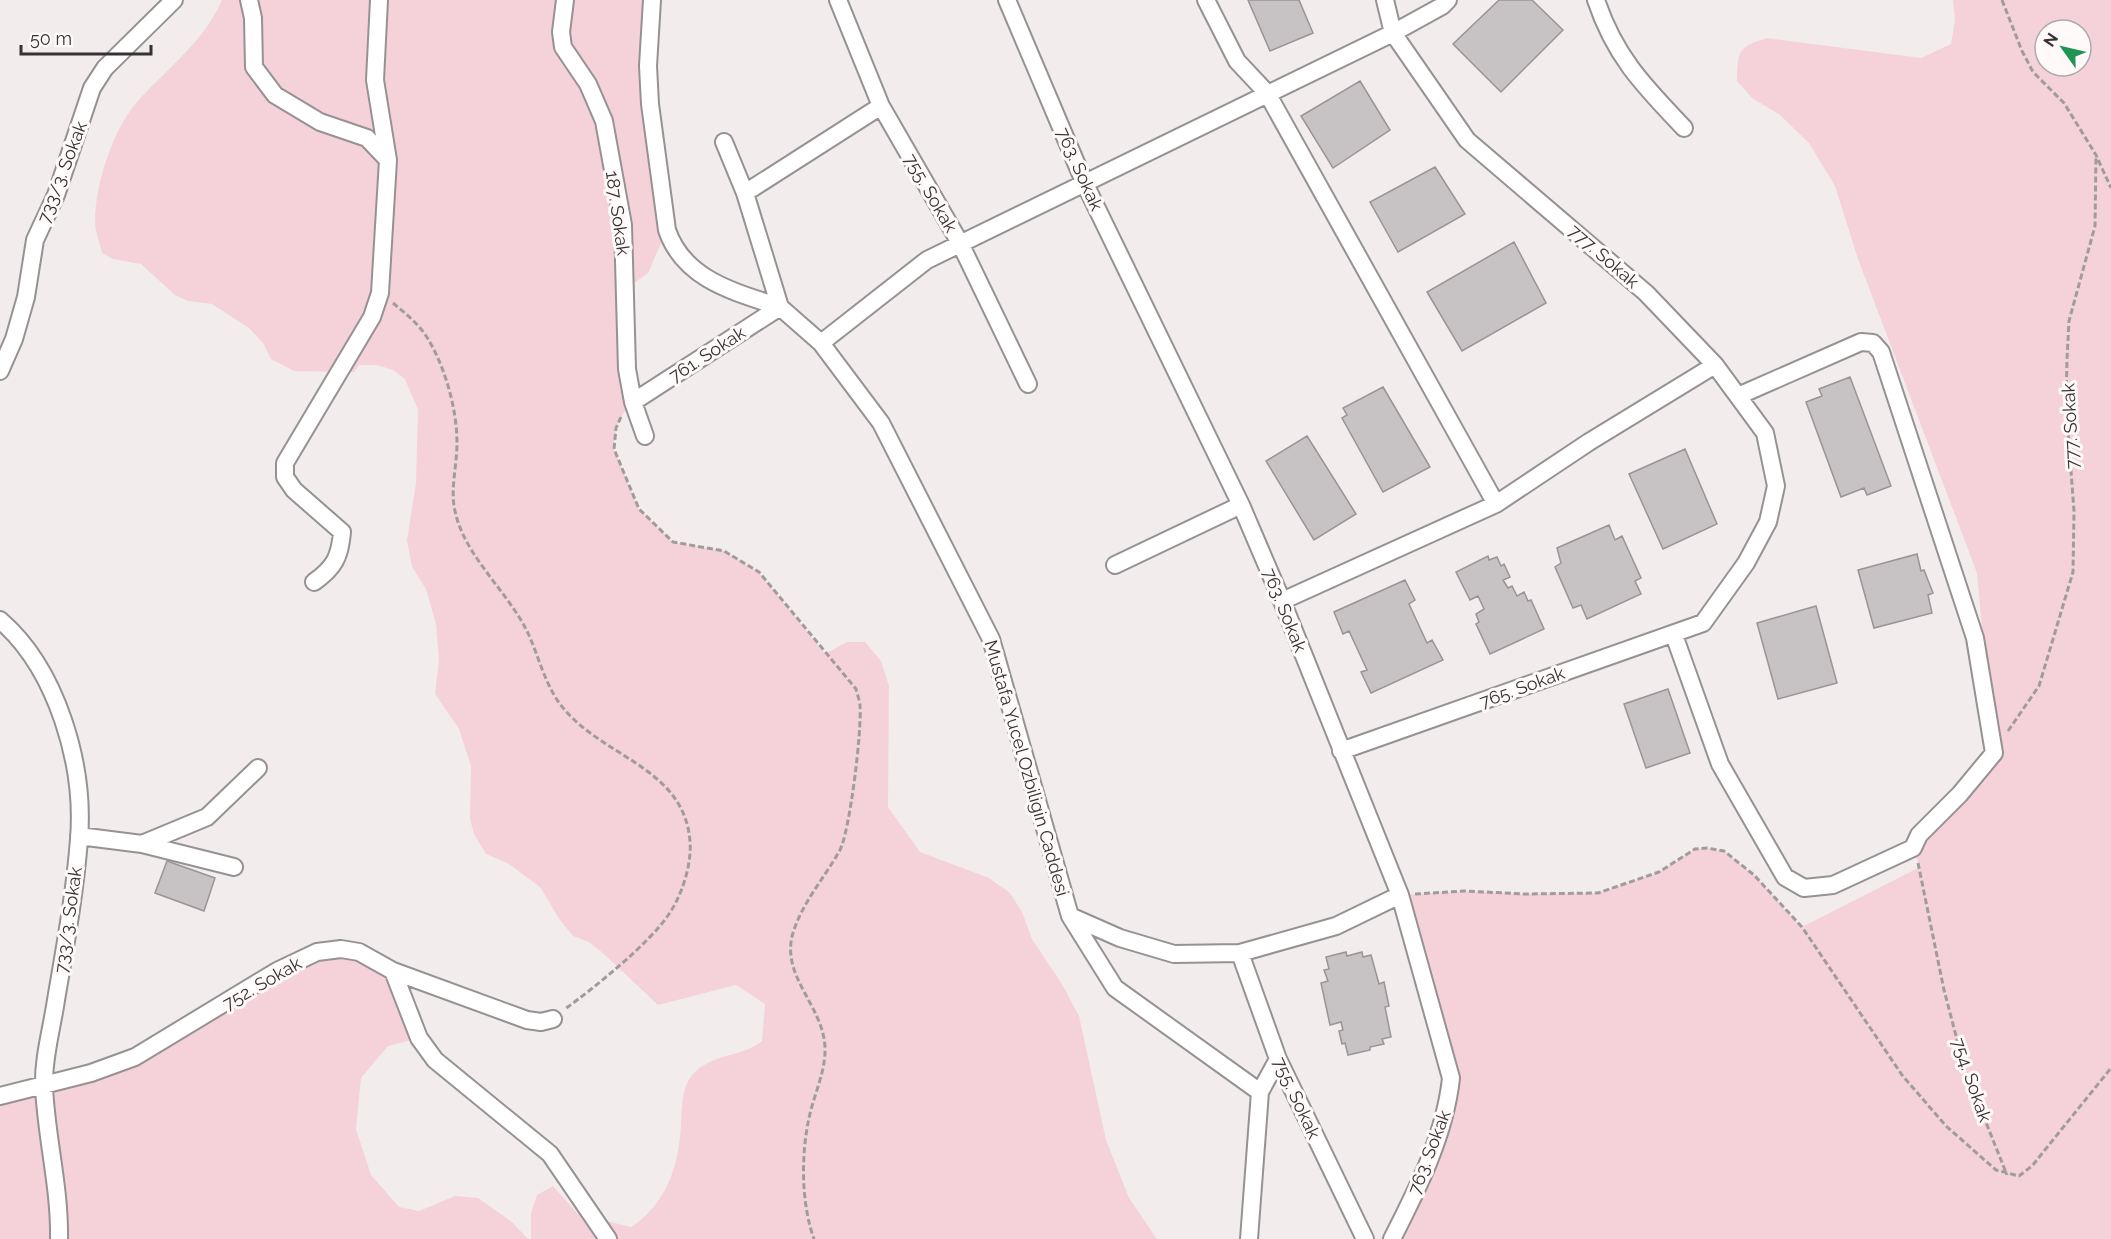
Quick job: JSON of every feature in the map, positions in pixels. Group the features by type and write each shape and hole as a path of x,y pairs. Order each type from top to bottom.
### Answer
{"street":[{"name":"733/3. Sokak","path":"0,371 14,339 26,297 35,240 56,195 92,88 105,68 174,0"},
{"path":"249,0 253,18 254,67 275,95 320,122 367,138 388,160"},
{"path":"314,582 330,571 341,547 342,532 294,490 285,477 285,463 372,317 380,292 388,160 375,80 379,0"},
{"name":"187. Sokak","path":"565,0 561,32 563,47 588,84 604,121 621,213 627,288 627,369 633,402 645,436"},
{"name":"755. Sokak","path":"838,0 881,106 960,243 1028,384"},
{"name":"763. Sokak","path":"1007,0 1085,184 1241,505 1400,895 1451,1078 1448,1107 1437,1141 1392,1239"},
{"path":"1206,0 1237,61 1267,93 1496,504"},
{"name":"777. Sokak","path":"1385,0 1393,33 1467,140 1646,293 1715,366 1765,433 1776,486 1768,522 1723,597 1702,622"},
{"path":"821,343 927,260 1393,33 1442,6 1448,0"},
{"path":"1596,0 1606,30 1633,73 1684,128"},
{"path":"650,2 650,104 667,230 674,249 688,265 711,280 738,293 780,307"},
{"path":"745,193 881,106"},
{"path":"724,142 745,193 780,307"},
{"name":"761. Sokak","path":"633,402 780,307"},
{"name":"Mustafa Yucel Ozbiligin Caddesi","path":"780,307 821,343 881,423 991,639 1070,916 1115,988 1260,1092"},
{"path":"1674,634 1720,764 1767,850 1785,877 1804,888 1833,885 1916,841 1994,753 1976,638 1881,352 1873,343 1861,342 1738,396"},
{"path":"1282,601 1496,504 1589,442 1715,366"},
{"path":"1115,565 1241,505"},
{"name":"733/3. Sokak","path":"0,620 34,658 55,693 69,740 77,790 80,837 44,1084 60,1211 59,1239"},
{"name":"765. Sokak","path":"1341,751 1616,652 1674,634 1702,622"},
{"path":"142,844 207,817 258,768"},
{"path":"80,837 142,844 234,867"},
{"path":"1070,916 1120,938 1174,954 1240,953 1336,926 1400,895"},
{"name":"752. Sokak","path":"0,1096 91,1073 135,1057 277,971 317,952 341,948 359,952 393,971 527,1020 541,1022 553,1018"},
{"name":"755. Sokak","path":"1240,953 1278,1059 1365,1239"},
{"path":"393,971 419,1038 435,1060 550,1154 609,1239"},
{"path":"1250,1239 1260,1092 1278,1059"}],"path":[{"path":"2002,0 2016,39 2033,72 2064,103 2096,155 2111,188"},
{"name":"777. Sokak","path":"1994,753 2039,686 2073,572 2074,511 2066,405 2069,321 2096,226 2096,155"},
{"path":"380,292 413,320 427,338 441,366 453,409 457,441 454,509 462,536 526,629 548,681 562,707 581,727 645,768 672,790 684,810 691,843 683,886 669,915 585,995 553,1018"},
{"path":"633,402 623,414 616,428 614,448 639,508 673,542 724,551 759,572 856,689 860,706 856,761 841,847 804,908 793,932 789,954 793,970 822,1025 825,1049 809,1118 804,1173 809,1224 814,1239"},
{"name":"754. Sokak","path":"1916,841 1944,990 1965,1070 2007,1174"},
{"path":"1400,895 1465,891 1525,894 1599,893 1659,872 1695,849 1707,848 1724,851 1754,876 1802,927 1902,1075 1946,1126 1996,1170 2007,1174 2019,1176 2032,1166 2111,1068"}],"shaded area":[{"path":"222,0 652,0 650,7 667,230 648,273 627,288 633,402 623,414 616,428 614,449 639,509 673,542 724,551 759,572 825,654 847,642 865,642 881,661 889,686 888,807 920,852 989,878 1010,893 1022,912 1032,939 1062,984 1079,1016 1106,1140 1129,1198 1157,1239 531,1239 531,1213 537,1195 553,1186 578,1214 631,1227 651,1210 666,1189 675,1164 686,1085 696,1071 704,1065 746,1050 762,1041 765,1004 736,985 658,1005 604,954 589,942 573,936 560,920 540,887 509,864 486,854 474,834 470,819 471,766 459,729 435,694 439,660 436,624 426,589 412,567 407,540 416,483 418,410 405,379 393,370 377,365 359,365 354,372 294,371 271,359 263,343 249,328 212,304 188,301 175,295 141,264 113,259 102,253 95,225 98,191 107,158 120,127 137,102 195,42"},
{"path":"1953,0 2111,0 2111,1239 1393,1239 1451,1078 1400,895 1465,891 1525,894 1598,893 1659,872 1695,849 1707,848 1724,851 1754,875 1802,927 1920,867 1913,848 1993,753 1977,573 1858,259 1835,186 1809,143 1780,115 1752,98 1737,81 1741,52 1750,44 1767,38 1921,58 1951,44 1955,20"},
{"path":"341,949 393,971 419,1038 388,1046 361,1078 356,1129 371,1175 399,1207 419,1211 455,1196 478,1198 512,1222 528,1239 0,1239 0,1096 91,1073 277,971"}],"building":[{"path":"1248,0 1299,0 1313,33 1270,51"},
{"path":"1499,0 1532,0 1563,30 1501,92 1453,44"},
{"path":"1360,81 1390,130 1333,168 1301,116"},
{"path":"1435,167 1465,214 1398,252 1370,202"},
{"path":"1514,242 1546,303 1462,351 1427,292"},
{"path":"1850,377 1891,486 1867,495 1864,488 1841,497 1806,402 1822,396 1819,389"},
{"path":"1383,387 1430,467 1383,492 1342,418 1347,415 1343,408"},
{"path":"1307,436 1356,514 1314,540 1266,461"},
{"path":"1685,449 1717,524 1663,549 1629,474"},
{"path":"1609,525 1615,540 1622,536 1641,578 1635,581 1641,594 1587,619 1581,605 1573,608 1555,567 1561,563 1557,548"},
{"path":"1917,554 1921,571 1924,570 1933,593 1928,595 1932,613 1874,628 1858,570"},
{"path":"1488,556 1489,560 1497,557 1501,566 1504,564 1510,577 1503,580 1508,588 1512,586 1517,596 1524,592 1528,601 1531,600 1544,629 1490,654 1476,624 1479,622 1476,614 1484,609 1478,596 1470,600 1456,572"},
{"path":"1405,580 1415,600 1409,604 1427,643 1432,640 1443,660 1371,693 1361,672 1367,670 1349,631 1343,634 1334,612"},
{"path":"1816,606 1837,683 1778,699 1757,623"},
{"path":"1668,689 1690,753 1646,768 1624,704"},
{"path":"167,861 215,878 204,911 155,893"},
{"path":"1346,952 1347,956 1362,952 1363,957 1371,955 1379,984 1384,982 1389,1006 1385,1007 1391,1037 1382,1039 1384,1044 1370,1047 1370,1050 1348,1055 1339,1031 1343,1030 1341,1022 1330,1025 1321,983 1328,981 1324,970 1329,969 1326,957"}]}
